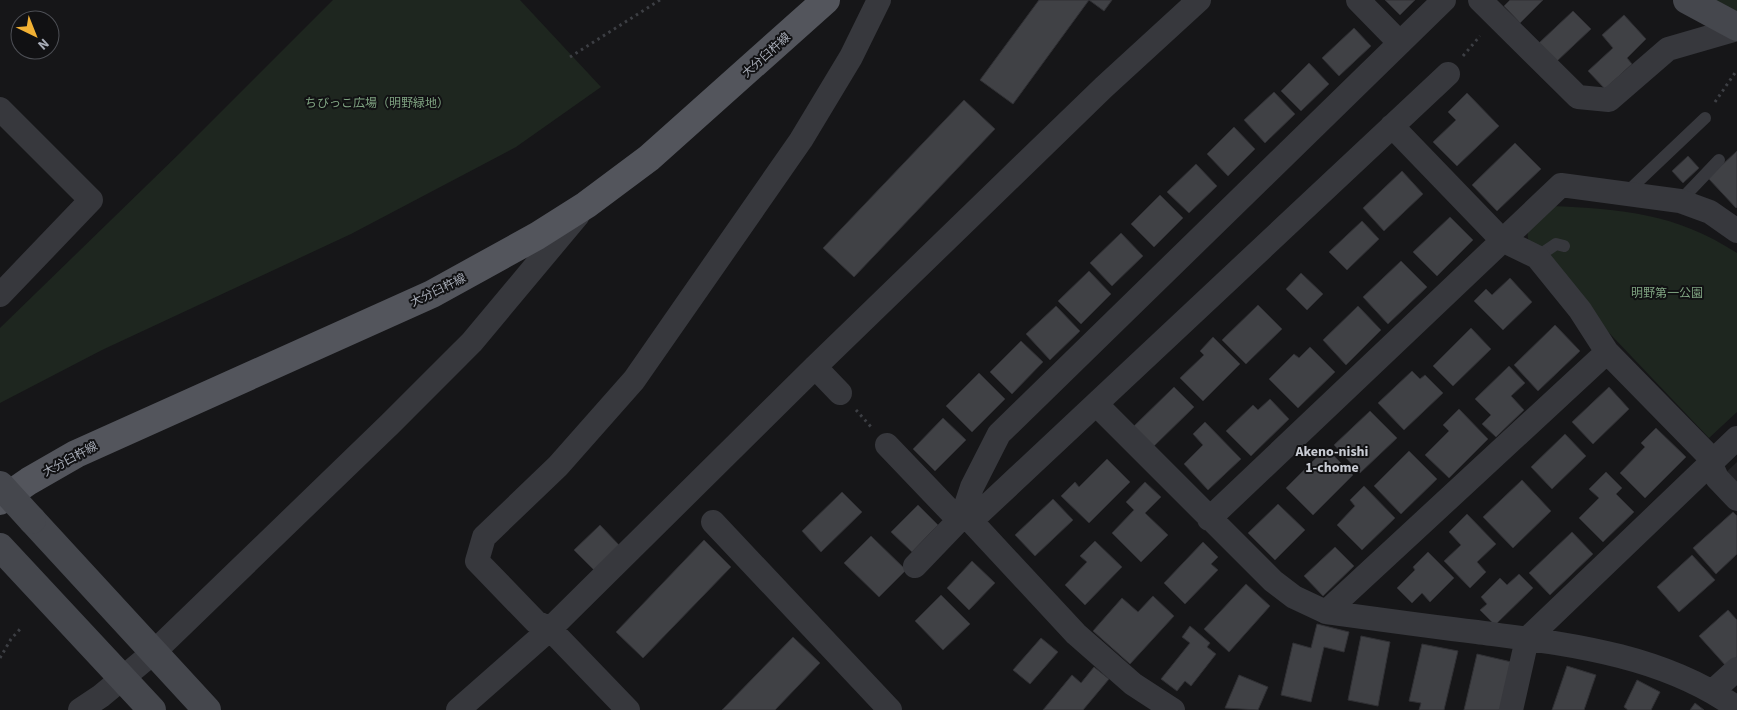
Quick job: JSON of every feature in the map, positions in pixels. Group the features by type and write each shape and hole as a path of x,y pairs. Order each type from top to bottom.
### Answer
{"main road":[{"name":"大分臼杵線","path":"0,501 29,481 110,438 432,294 505,254 586,205 649,158 826,0"}],"street":[{"path":"628,710 550,629 536,622 477,561 484,537 558,466 634,380 801,140 851,57 879,0"},
{"path":"458,710 550,629 815,367 1104,87 1199,0"},
{"path":"1358,0 1400,43"},
{"path":"967,519 983,462 999,434 1444,0"},
{"path":"1687,0 1737,28"},
{"path":"1488,8 1578,97 1609,100 1668,48 1737,28"},
{"path":"915,566 1096,404 1448,74"},
{"path":"0,109 91,200 0,295"},
{"path":"1392,126 1502,240 1537,257 1580,310 1607,352 1706,453 1717,478 1737,499"},
{"path":"1209,519 1561,185 1680,201 1710,212 1737,231"},
{"path":"80,710 154,652 348,466 472,342 586,205"},
{"path":"1326,612 1607,352"},
{"path":"815,367 840,393"},
{"path":"1096,404 1209,519 1273,581 1294,597 1326,612 1606,651 1665,671 1713,691 1737,708"},
{"path":"1511,710 1527,639 1737,438"},
{"path":"888,445 952,513 967,519 1076,634 1133,684 1170,709"},
{"path":"0,486 207,710"},
{"path":"713,522 890,710"},
{"path":"0,547 152,710"},
{"path":"1713,691 1737,669"}],"lane":[{"path":"1626,193 1705,118"},
{"path":"1680,201 1719,160"},
{"path":"1537,257 1556,244 1564,246"}],"path":[{"path":"570,57 660,0"},
{"path":"1448,74 1488,8"},
{"path":"1705,118 1737,70"},
{"path":"840,393 888,445"},
{"path":"0,658 11,639 22,627"}],"shaded area":[{"path":"1737,462 1737,493 1721,477"}],"green space":[{"name":"ちびっこ広場（明野緑地）","path":"333,0 520,0 601,87 516,147 351,234 102,350 0,403 0,328 181,152"},
{"path":"1715,0 1737,0 1737,12"},
{"name":"明野第一公園","path":"1551,206 1625,212 1670,221 1692,229 1737,253 1737,412 1709,438 1537,257 1529,240 1529,229"}],"building":[{"path":"1039,0 1089,0 1013,104 980,80"},
{"path":"1089,0 1112,0 1104,11"},
{"path":"1385,0 1415,0 1400,15"},
{"path":"1510,0 1543,0 1520,23 1504,6"},
{"path":"1573,11 1591,29 1556,62 1539,43"},
{"path":"1624,15 1646,39 1627,58 1632,64 1605,89 1588,71 1613,48 1602,35"},
{"path":"1354,28 1371,46 1339,76 1322,58"},
{"path":"1309,63 1329,84 1301,111 1281,91"},
{"path":"1274,92 1295,114 1265,143 1244,120"},
{"path":"1467,93 1499,126 1457,166 1433,142 1456,120 1448,112"},
{"path":"964,100 995,129 854,277 823,248"},
{"path":"1234,127 1255,149 1228,176 1207,154"},
{"path":"1515,143 1541,169 1497,211 1472,185"},
{"path":"1737,151 1737,207 1736,208 1708,178"},
{"path":"1688,156 1699,168 1683,183 1672,171"},
{"path":"1196,164 1217,186 1189,213 1167,192"},
{"path":"1402,171 1423,194 1384,231 1363,208"},
{"path":"1160,195 1183,218 1154,247 1131,224"},
{"path":"1450,217 1473,240 1437,276 1413,252"},
{"path":"1362,221 1379,239 1347,270 1329,252"},
{"path":"1121,233 1143,256 1112,286 1090,263"},
{"path":"1401,261 1427,287 1388,324 1363,297"},
{"path":"1089,271 1111,294 1081,324 1058,301"},
{"path":"1301,273 1323,294 1307,310 1286,289"},
{"path":"1510,278 1532,302 1503,330 1474,301 1486,289 1492,295"},
{"path":"1258,305 1282,329 1246,364 1222,340"},
{"path":"1056,306 1080,331 1050,360 1026,334"},
{"path":"1358,306 1381,330 1346,365 1323,340"},
{"path":"1555,325 1580,351 1538,391 1514,365"},
{"path":"1471,328 1491,349 1453,386 1433,366"},
{"path":"1213,337 1240,364 1203,401 1180,378 1204,355 1200,351"},
{"path":"1021,341 1043,362 1012,394 990,372"},
{"path":"1310,347 1335,372 1298,408 1269,379 1294,354 1299,358"},
{"path":"1509,366 1525,383 1511,396 1524,410 1496,437 1482,424 1491,415 1475,399"},
{"path":"1412,371 1420,379 1425,375 1443,393 1404,430 1378,403"},
{"path":"979,373 1005,399 972,432 946,406"},
{"path":"1174,387 1194,407 1152,448 1133,427"},
{"path":"1609,387 1629,409 1593,444 1572,422"},
{"path":"1270,399 1289,419 1251,456 1226,431 1253,405 1258,410"},
{"path":"1459,409 1488,439 1449,478 1425,455 1449,431 1443,425"},
{"path":"1370,411 1397,438 1360,473 1334,445"},
{"path":"943,418 966,440 935,471 913,449"},
{"path":"1205,422 1241,459 1208,490 1184,464 1203,445 1193,434"},
{"path":"1656,428 1686,457 1645,498 1620,473 1645,447 1641,443"},
{"path":"1565,434 1586,456 1552,489 1531,467"},
{"path":"1326,448 1353,475 1313,515 1286,488"},
{"path":"1409,451 1437,479 1401,514 1374,486"},
{"path":"1107,459 1130,482 1089,523 1061,496 1075,482 1079,487"},
{"path":"1606,472 1622,488 1616,494 1634,512 1603,542 1579,518 1599,498 1589,489"},
{"path":"1522,480 1551,511 1513,548 1483,517"},
{"path":"1145,482 1161,497 1145,513 1168,535 1141,562 1112,533 1134,510 1126,502"},
{"path":"1364,486 1395,518 1362,550 1337,525 1355,506 1350,500"},
{"path":"842,492 862,512 821,552 802,531"},
{"path":"1053,499 1073,520 1035,556 1015,535"},
{"path":"1278,504 1305,530 1275,560 1248,533"},
{"path":"918,505 938,525 912,552 891,532"},
{"path":"1733,512 1737,516 1737,554 1716,574 1693,548"},
{"path":"1467,514 1496,544 1477,562 1486,572 1470,588 1444,561 1461,545 1449,532"},
{"path":"600,525 620,546 594,570 574,550"},
{"path":"1572,532 1593,554 1550,595 1529,573"},
{"path":"871,536 906,570 879,597 844,563"},
{"path":"704,540 731,567 643,658 616,632"},
{"path":"1095,541 1122,567 1085,605 1065,585 1087,562 1080,556"},
{"path":"1203,542 1218,557 1211,564 1218,570 1185,604 1164,583"},
{"path":"1335,547 1354,566 1323,596 1304,576"},
{"path":"1428,552 1454,578 1430,602 1422,593 1412,603 1397,588 1415,570 1413,567"},
{"path":"1692,555 1715,580 1679,612 1657,587"},
{"path":"972,561 995,583 969,610 947,588"},
{"path":"1519,574 1533,588 1495,625 1480,610 1487,604 1481,597 1500,578 1507,585"},
{"path":"1246,584 1270,606 1229,652 1204,629"},
{"path":"941,595 970,624 943,650 915,621"},
{"path":"1153,596 1174,616 1130,664 1093,631 1122,598 1138,612"},
{"path":"1728,610 1737,620 1737,657 1726,666 1699,636"},
{"path":"1317,624 1349,632 1344,652 1324,647 1311,702 1281,695 1293,643 1311,648"},
{"path":"1190,626 1210,643 1207,647 1216,654 1191,686 1185,681 1177,691 1161,679 1190,643 1182,637"},
{"path":"1361,636 1390,642 1378,706 1348,700"},
{"path":"793,637 820,663 775,710 722,710"},
{"path":"1041,638 1058,652 1030,684 1013,670"},
{"path":"1422,644 1458,651 1444,710 1419,710 1421,703 1409,701"},
{"path":"1477,654 1516,663 1505,710 1464,710"},
{"path":"1567,666 1596,675 1584,710 1552,710"},
{"path":"1094,667 1109,679 1083,710 1043,710 1072,675 1081,683"},
{"path":"1239,675 1268,687 1258,710 1225,708"},
{"path":"1637,680 1660,692 1651,710 1628,710 1624,707"},
{"path":"1695,703 1704,710 1690,710"}],"district":[{"name":"Akeno-nishi 1-chome","path":"1332,460"}]}
